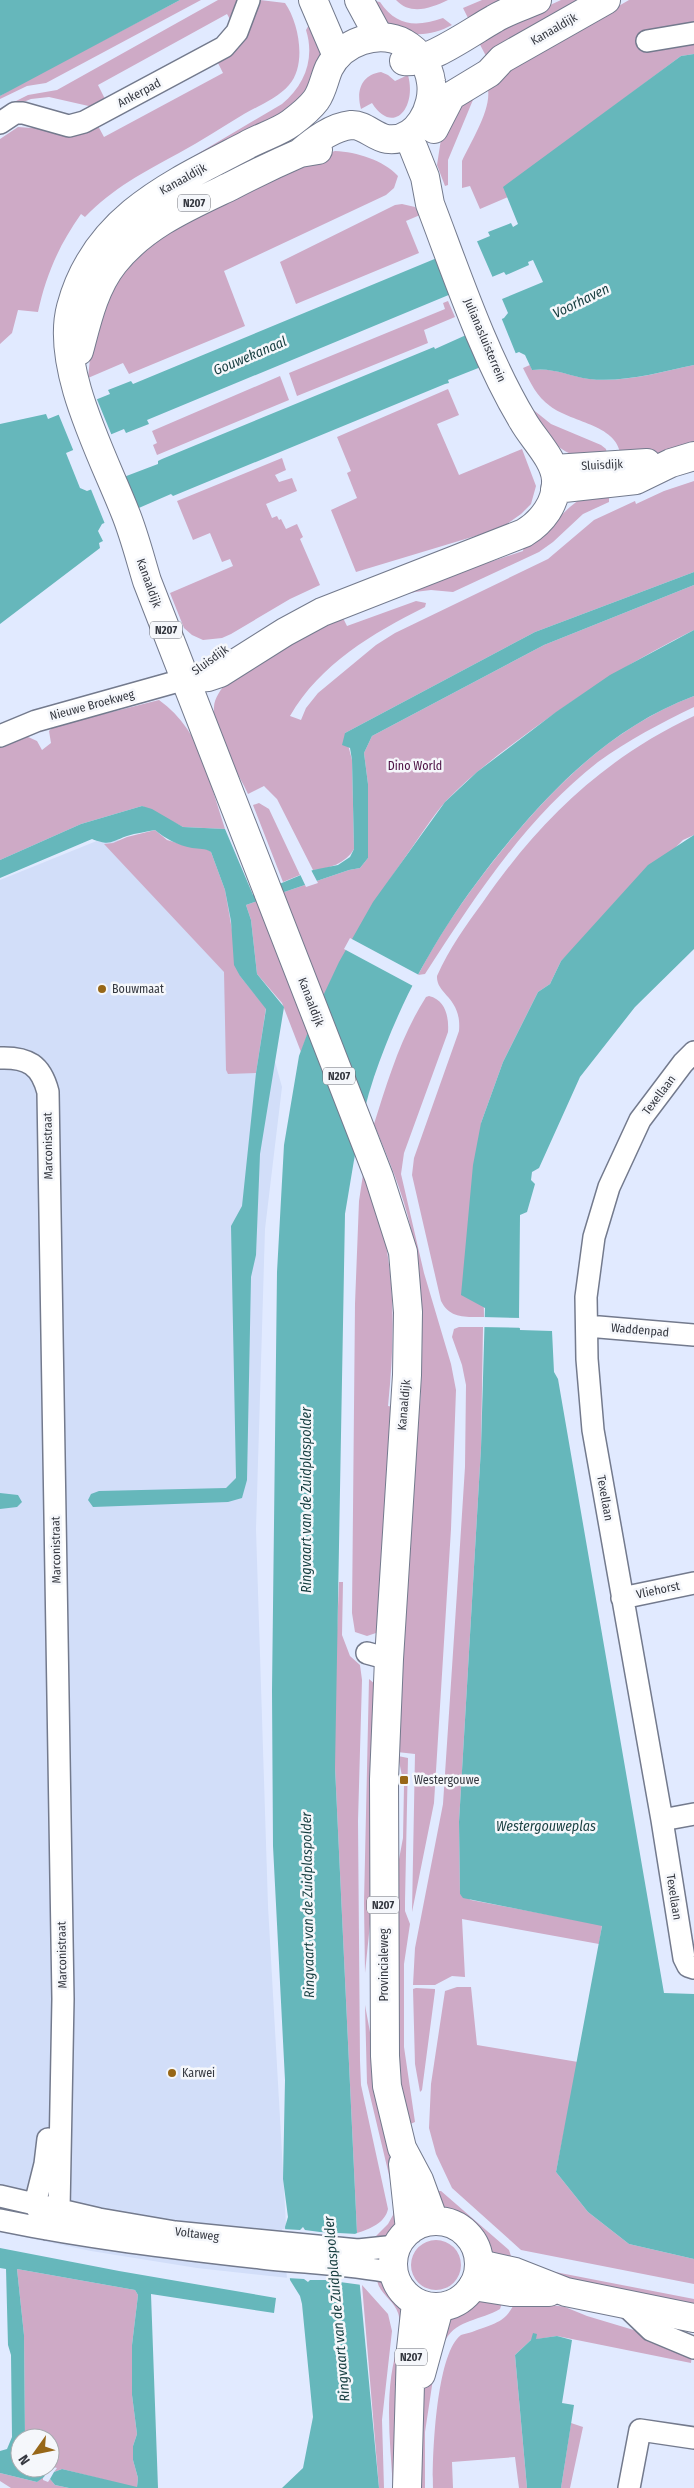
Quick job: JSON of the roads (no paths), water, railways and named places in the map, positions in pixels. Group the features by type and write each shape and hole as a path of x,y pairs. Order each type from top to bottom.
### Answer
{"main road":[{"path":"313,0 346,55"},
{"path":"325,0 346,55"},
{"path":"359,0 379,36"},
{"path":"346,55 382,52 410,62 418,53 464,38 494,18 537,0"},
{"name":"Kanaaldijk","path":"440,95 484,62 502,59 606,0"},
{"path":"339,112 370,149 382,153 410,143 430,103 440,95 418,53 400,41 379,36 346,55"},
{"name":"N207","path":"339,112 346,55"},
{"name":"Kanaaldijk","path":"76,384 96,295 114,263 152,228 180,210 300,152 321,150 339,112 316,100 291,124 171,185 139,206 114,229 87,265 70,310 67,339 76,384 126,515 147,582 228,786 398,1233 403,1252 408,1312 407,1375 378,1656"},
{"name":"Julianasluisterrein","path":"410,143 414,186 430,204 494,363 518,414 554,479"},
{"name":"Sluisdijk","path":"186,679 208,677 220,673 285,632 322,612 414,577 452,560 508,540 533,527 546,513 554,479 683,459"},
{"name":"Provincialeweg","path":"378,1656 384,1778 385,2048 387,2086 402,2148 403,2183 413,2232"},
{"path":"394,2273 401,2291 428,2305 459,2301 476,2275 477,2252 468,2235 452,2224 413,2232"},
{"name":"N207","path":"394,2273 393,2260 413,2232"},
{"path":"476,2275 515,2272 566,2292 692,2320"},
{"name":"N207","path":"407,2488 411,2349 428,2305"}],"street":[{"name":"Ankerpad","path":"0,123 15,113 23,113 69,126 111,109 224,47 237,32 249,0"},
{"path":"647,41 694,33"},
{"name":"Nieuwe Broekweg","path":"0,736 36,721 186,679"},
{"name":"Texellaan","path":"691,1967 684,1958 662,1820 593,1430 587,1359 586,1297 594,1237 609,1187 640,1120 683,1063 694,1052"},
{"name":"Marconistraat","path":"0,1058 28,1061 43,1074 48,1092 63,1999 60,2075 59,2210"},
{"name":"Waddenpad","path":"586,1326 694,1335"},
{"name":"Vliehorst","path":"622,1598 694,1583"},
{"path":"662,1820 694,1814"},
{"name":"Marconistraat","path":"35,2204 45,2164 54,2095 60,2075"},
{"name":"Voltaweg","path":"0,2196 136,2226 274,2252"},
{"path":"35,2204 47,2229"},
{"path":"47,2229 59,2210"},
{"name":"Voltaweg","path":"0,2220 121,2242 359,2258 394,2273"},
{"name":"Voltaweg","path":"359,2258 413,2232"},
{"path":"626,2306 651,2330 694,2348"},
{"path":"629,2488 640,2430 694,2438"}],"water":[{"path":"0,0 180,0 0,96"},
{"path":"694,54 694,365 655,374 602,380 554,371 532,370 525,355 519,352 448,380 449,383 173,496 171,494 102,524 98,531 103,541 99,543 100,548 0,624 0,424 46,414 48,419 110,394 108,390 131,381 133,384 490,236 488,232 511,223 513,227 518,224 503,187 681,56","holes":["533,260 543,282 502,299 508,313 504,318 435,349 434,347 162,459 158,461 158,464 87,491 80,488 66,453 124,429 126,433 149,424 147,420 504,272 506,275 529,265 528,262"]},
{"path":"694,572 694,585 544,645 372,736 364,753 368,784 368,858 360,868 246,905 251,920 257,974 284,1007 260,1154 256,1255 251,1277 247,1480 242,1498 228,1502 93,1507 88,1500 91,1494 99,1491 226,1488 236,1478 231,1226 242,1206 256,1073 266,1009 240,976 234,965 231,921 225,890 211,852 177,843 155,830 130,835 110,842 92,839 0,878 0,860 81,824 142,806 152,809 183,827 225,829 253,895 313,870 338,865 350,857 354,849 352,760 350,748 342,745 345,733 535,632"},
{"name":"Ringvaart van de Zuidplaspolder","path":"694,630 694,696 667,708 617,737 572,774 530,816 489,866 449,922 415,981 386,1044 374,1077 360,1128 345,1214 335,1767 357,2233 355,2234 379,2488 282,2488 303,2468 313,2417 302,2304 300,2296 290,2280 285,2227 288,2217 283,2179 285,2080 273,1846 272,1691 277,1272 284,1145 299,1056 315,1013 339,962 373,902 445,802 477,772 556,712 610,675"},
{"name":"Westergouweplas","path":"694,835 694,949 635,1007 580,1077 539,1168 532,1172 531,1180 535,1184 527,1212 520,1215 519,1316 520,1330 552,1331 554,1372 558,1379 664,1993 694,1994 694,2259 629,2244 588,2212 556,2172 602,1926 463,1898 460,1894 459,1822 481,1448 485,1308 461,1295 473,1165 481,1123 503,1062 538,992 550,984 561,961 648,865"},
{"path":"0,1493 18,1495 22,1502 17,1507 0,1509"},
{"path":"0,2248 276,2298 274,2313 151,2294 158,2488 69,2488 55,2485 50,2479 60,2478 60,2470 62,2469 137,2487 138,2478 133,2460 133,2446 137,2434 132,2395 132,2345 138,2295 135,2290 17,2269 24,2335 25,2428 12,2428 11,2355 8,2345 6,2269 0,2268"},
{"path":"533,2333 537,2334 536,2339 557,2336 572,2340 562,2403 574,2405 561,2488 527,2488 515,2355 531,2340"},
{"path":"10,2442 10,2475 0,2473 0,2451 7,2449"},
{"path":"21,2478 43,2478 37,2482"}],"place":[{"name":"Bouwmaat","path":"102,989"},
{"name":"Westergouwe","path":"404,1780"},
{"name":"Karwei","path":"172,2073"}],"water label":[{"name":"Voorhaven","path":"581,301"},
{"name":"Gouwekanaal","path":"250,356"}],"park label":[{"name":"Dino World","path":"415,766"}]}
